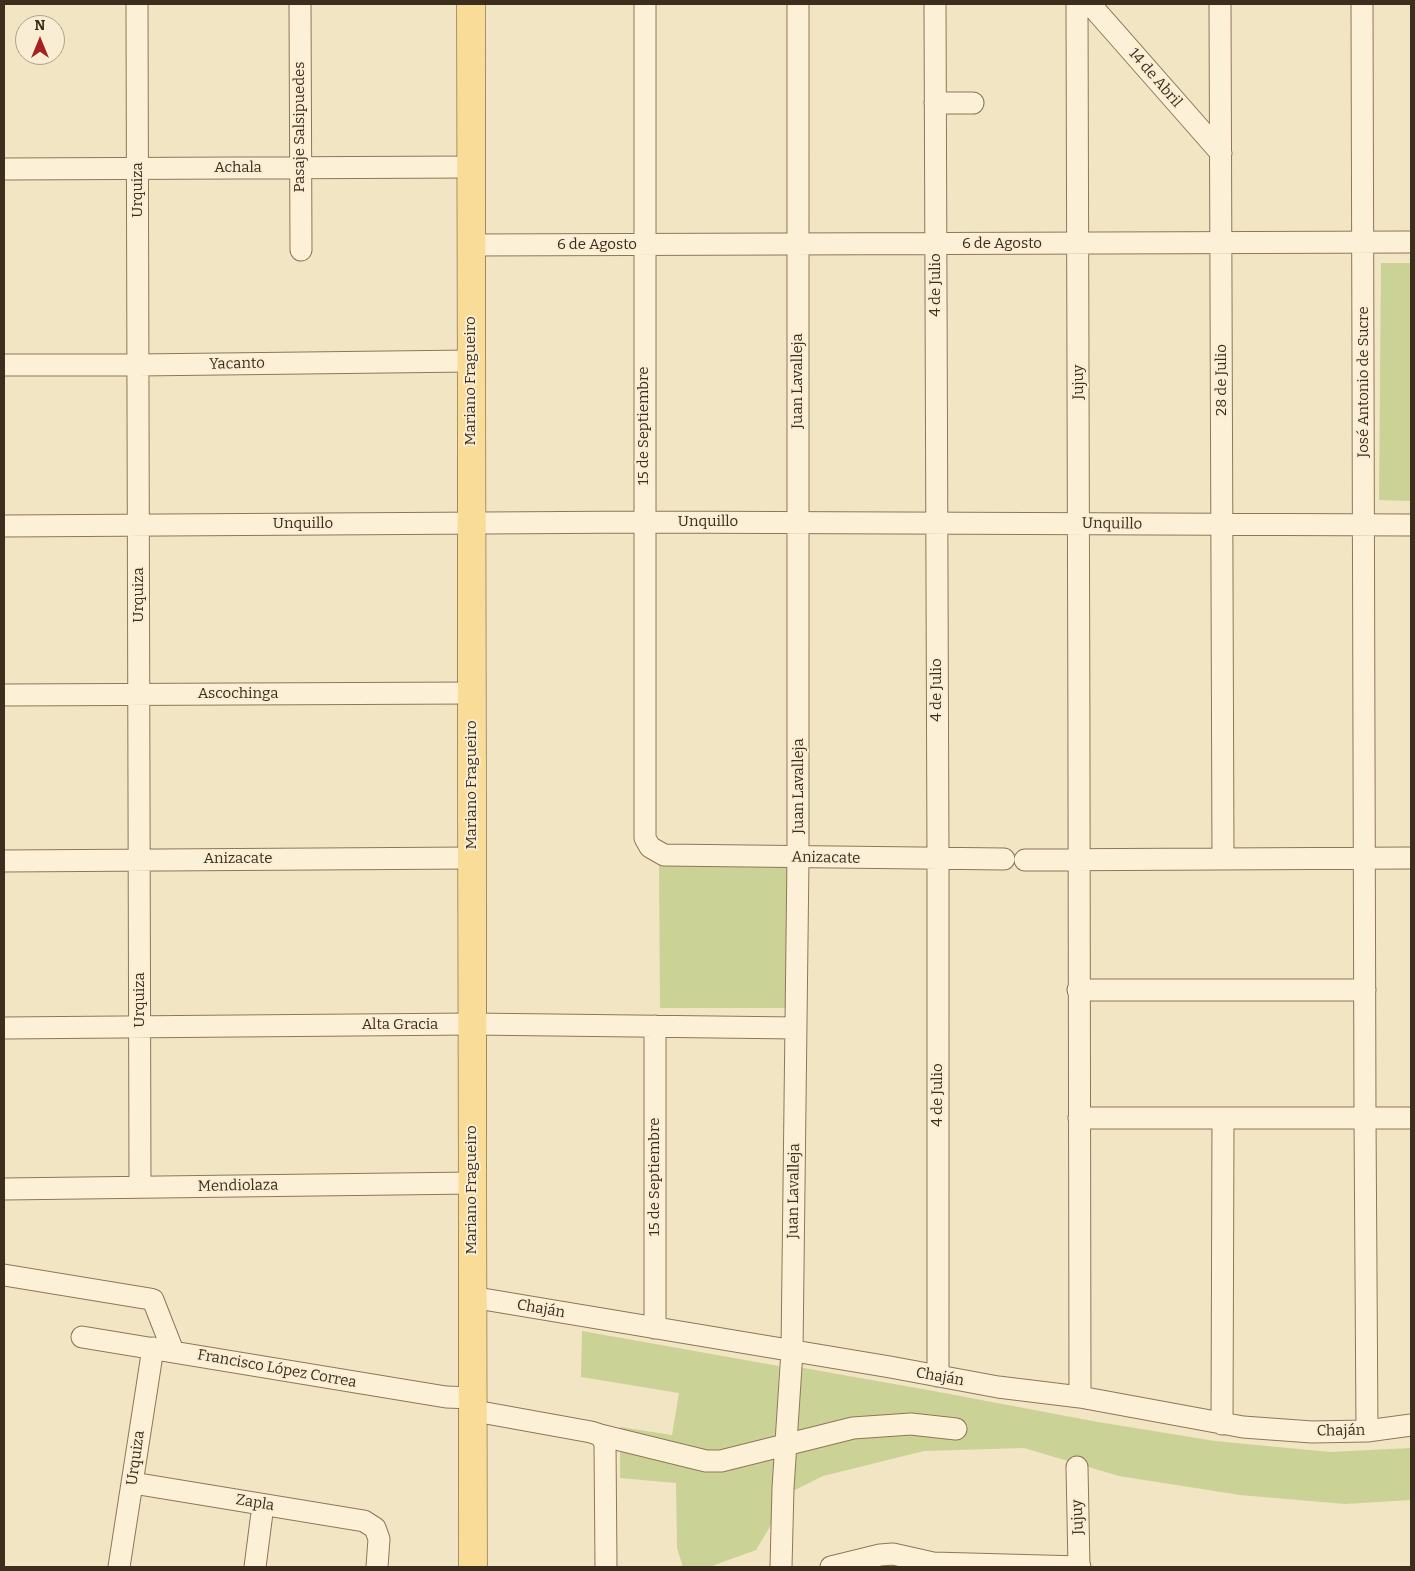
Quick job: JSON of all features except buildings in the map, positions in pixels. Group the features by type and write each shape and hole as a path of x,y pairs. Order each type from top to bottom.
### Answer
{"main road":[{"name":"Mariano Fragueiro","path":"471,4 472,245 470,362 473,524 471,1297 479,1405 473,1567"}],"street":[{"name":"Urquiza","path":"138,4 140,1187"},
{"name":"Pasaje Salsipuedes","path":"300,4 301,250"},
{"name":"15 de Septiembre","path":"644,4 645,838 650,847"},
{"name":"Juan Lavalleja","path":"781,1567 792,1352 798,858 798,4"},
{"name":"4 de Julio","path":"935,4 938,1376"},
{"name":"Jujuy","path":"1077,4 1080,523 1078,760 1080,1397"},
{"name":"14 de Abril","path":"1090,4 1221,153"},
{"name":"28 de Julio","path":"1220,4 1223,859"},
{"name":"José Antonio de Sucre","path":"1362,4 1367,1431"},
{"path":"935,104 973,104"},
{"name":"Achala","path":"4,169 472,167"},
{"name":"6 de Agosto","path":"472,245 1411,242"},
{"name":"Yacanto","path":"4,365 470,362"},
{"name":"Unquillo","path":"4,526 644,522 936,522 1222,526 1411,525"},
{"name":"Ascochinga","path":"4,695 472,693"},
{"name":"Anizacate","path":"650,847 664,855 1004,859"},
{"name":"Anizacate","path":"4,861 472,858"},
{"path":"1025,860 1411,858"},
{"path":"1078,990 1365,990"},
{"name":"Alta Gracia","path":"4,1028 472,1024 796,1028"},
{"name":"15 de Septiembre","path":"655,1026 655,1328"},
{"path":"1079,1118 1411,1118"},
{"path":"1222,1424 1223,1118"},
{"name":"Mendiolaza","path":"4,1188 472,1183"},
{"path":"4,1275 153,1300 163,1349"},
{"name":"Chaján","path":"471,1297 998,1387 1080,1397 1222,1424 1312,1432 1367,1431 1411,1425"},
{"name":"Francisco López Correa","path":"82,1337 446,1397 706,1461 722,1461 853,1428 911,1424 956,1429"},
{"name":"Urquiza","path":"119,1567 133,1483 163,1349"},
{"path":"600,1435 604,1444 606,1567"},
{"name":"Jujuy","path":"1077,1467 1080,1567"},
{"name":"Zapla","path":"133,1483 364,1521 375,1528 378,1539 377,1567"},
{"path":"255,1567 263,1505"},
{"path":"831,1567 880,1555 893,1554 933,1563 1080,1567"}],"green space":[{"path":"1381,263 1411,263 1411,501 1379,500"},
{"path":"659,865 792,865 793,1008 660,1008"},
{"path":"582,1331 779,1366 774,1520 756,1550 709,1567 683,1567 677,1548 676,1483 620,1478 620,1427 672,1435 679,1393 581,1377"},
{"path":"798,1367 1098,1422 1215,1441 1330,1452 1411,1448 1411,1500 1345,1504 1240,1495 1119,1476 1024,1448 924,1451 823,1476 791,1492"}]}
